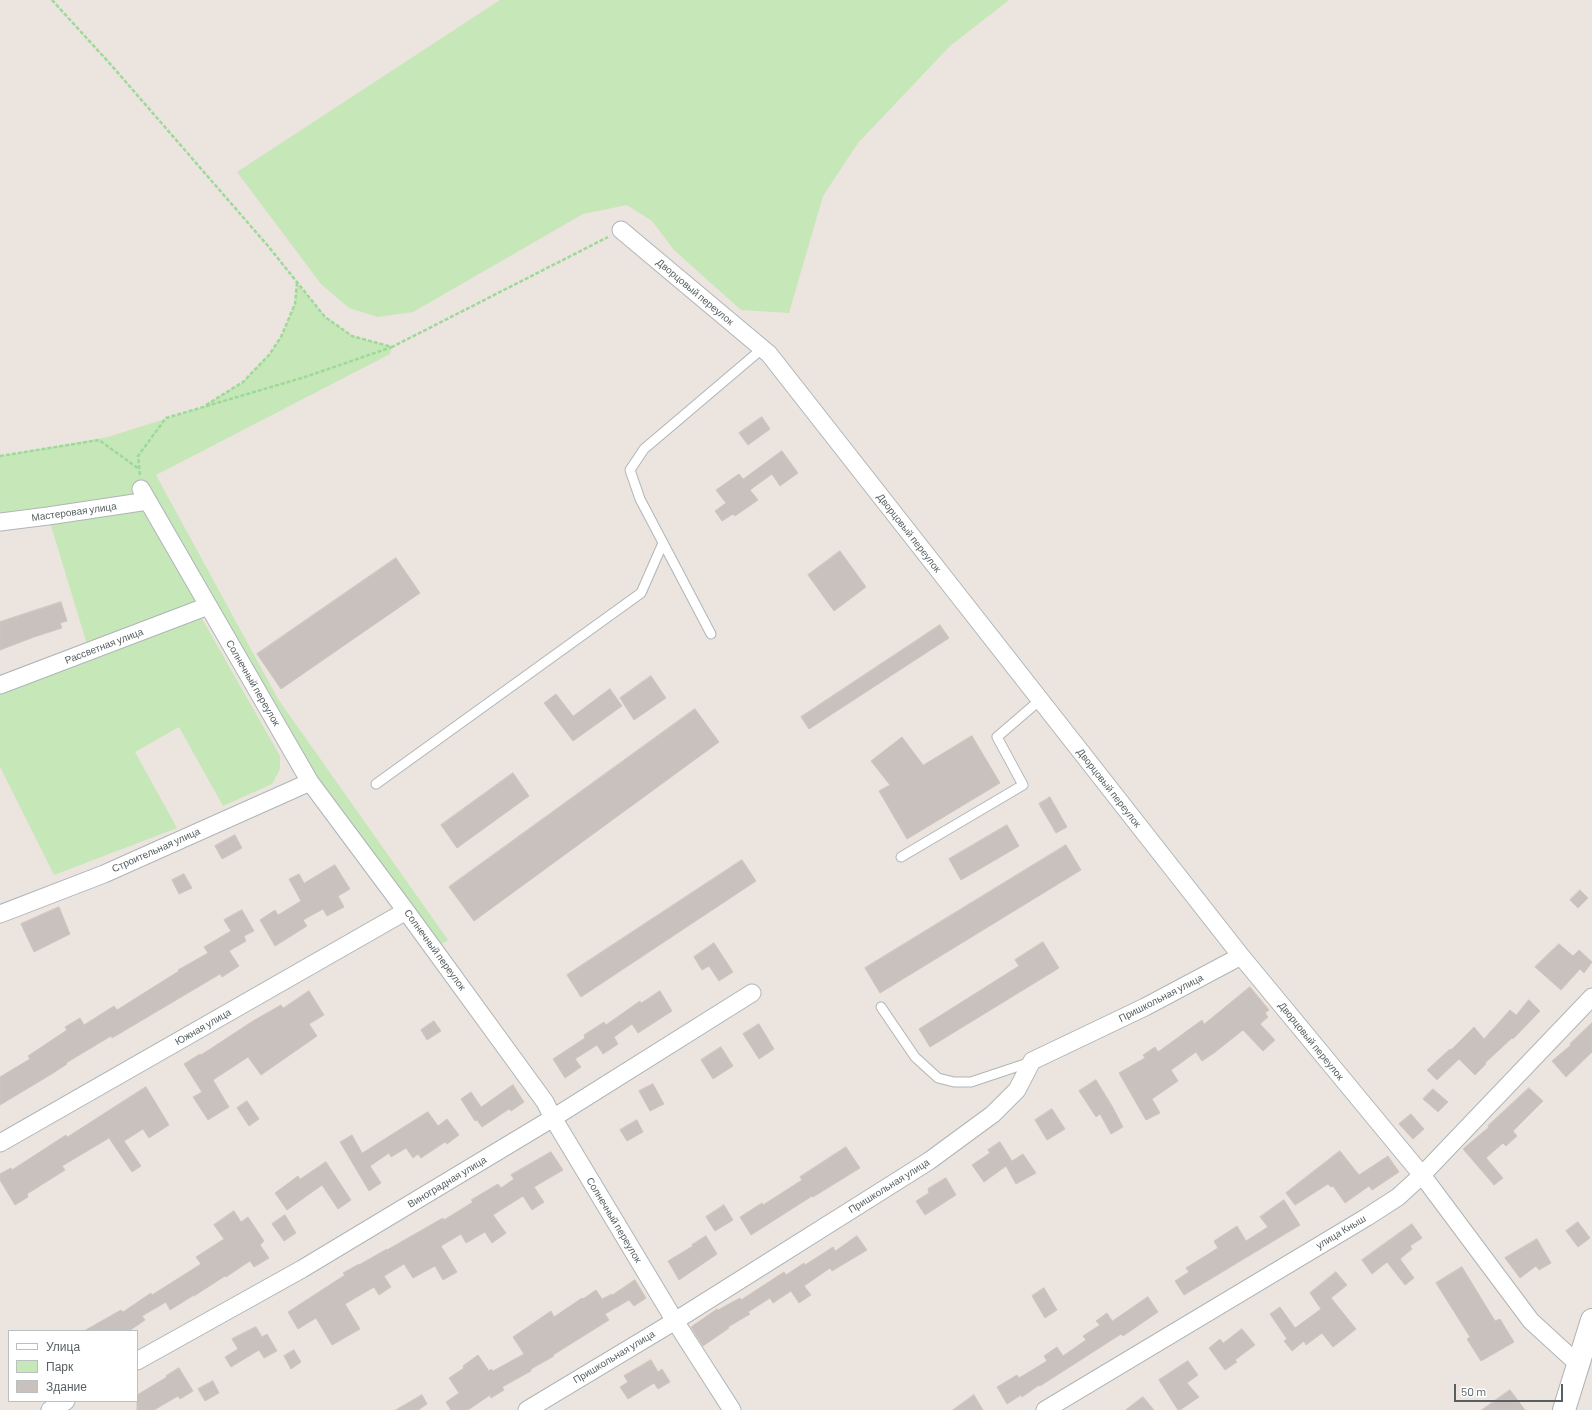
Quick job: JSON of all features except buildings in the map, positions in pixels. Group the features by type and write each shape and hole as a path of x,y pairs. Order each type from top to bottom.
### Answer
{"street":[{"name":"Дворцовый переулок","path":"621,230 763,348 774,360 1241,956 1422,1175 1531,1321 1578,1364"},
{"name":"Мастеровая улица","path":"0,522 48,516 145,495"},
{"name":"Солнечный переулок","path":"145,495 310,782 545,1102 553,1118 674,1321 732,1410"},
{"name":"Рассветная улица","path":"0,685 208,606"},
{"name":"Строительная улица","path":"0,914 104,874 310,782"},
{"name":"Южная улица","path":"0,1143 406,911"},
{"name":"Пришкольная улица","path":"526,1410 674,1321 929,1161 993,1114 1017,1090 1032,1061 1145,1007 1241,956"},
{"name":"Виноградная улица","path":"138,1361 302,1269 553,1118 752,993"},
{"name":"улица Кныш","path":"1045,1410 1398,1197 1422,1175 1592,997"},
{"path":"1564,1410 1592,1320"},
{"path":"50,1410 64,1402"}],"lane":[{"path":"711,634 640,499 630,470 644,449 763,348"},
{"path":"376,784 641,593 663,543"},
{"path":"901,857 1022,785 997,737 1040,700"},
{"path":"881,1007 915,1057 938,1078 954,1082 971,1082 1032,1061"}],"path":[{"path":"52,0 112,66 263,240 326,317 352,336 392,346"},
{"path":"145,495 138,456 166,418 305,377 392,346 621,230"},
{"path":"203,407 243,382 269,355 281,337 295,304 297,283"},
{"path":"0,456 99,440 140,470"}],"green space":[{"path":"500,0 1009,0 950,46 858,143 823,196 789,313 741,310 674,250 652,221 627,205 583,214 413,312 378,317 349,308 321,284 237,172"},
{"path":"297,283 325,317 352,336 392,347 390,354 156,475 278,699 448,940 434,948 310,782 208,606 89,651 48,516 0,522 0,456 108,437 203,407 243,382 269,355 281,337 295,304"},
{"path":"201,617 280,756 280,769 272,784 223,806 179,727 135,752 177,828 54,875 0,767 0,693"}]}
